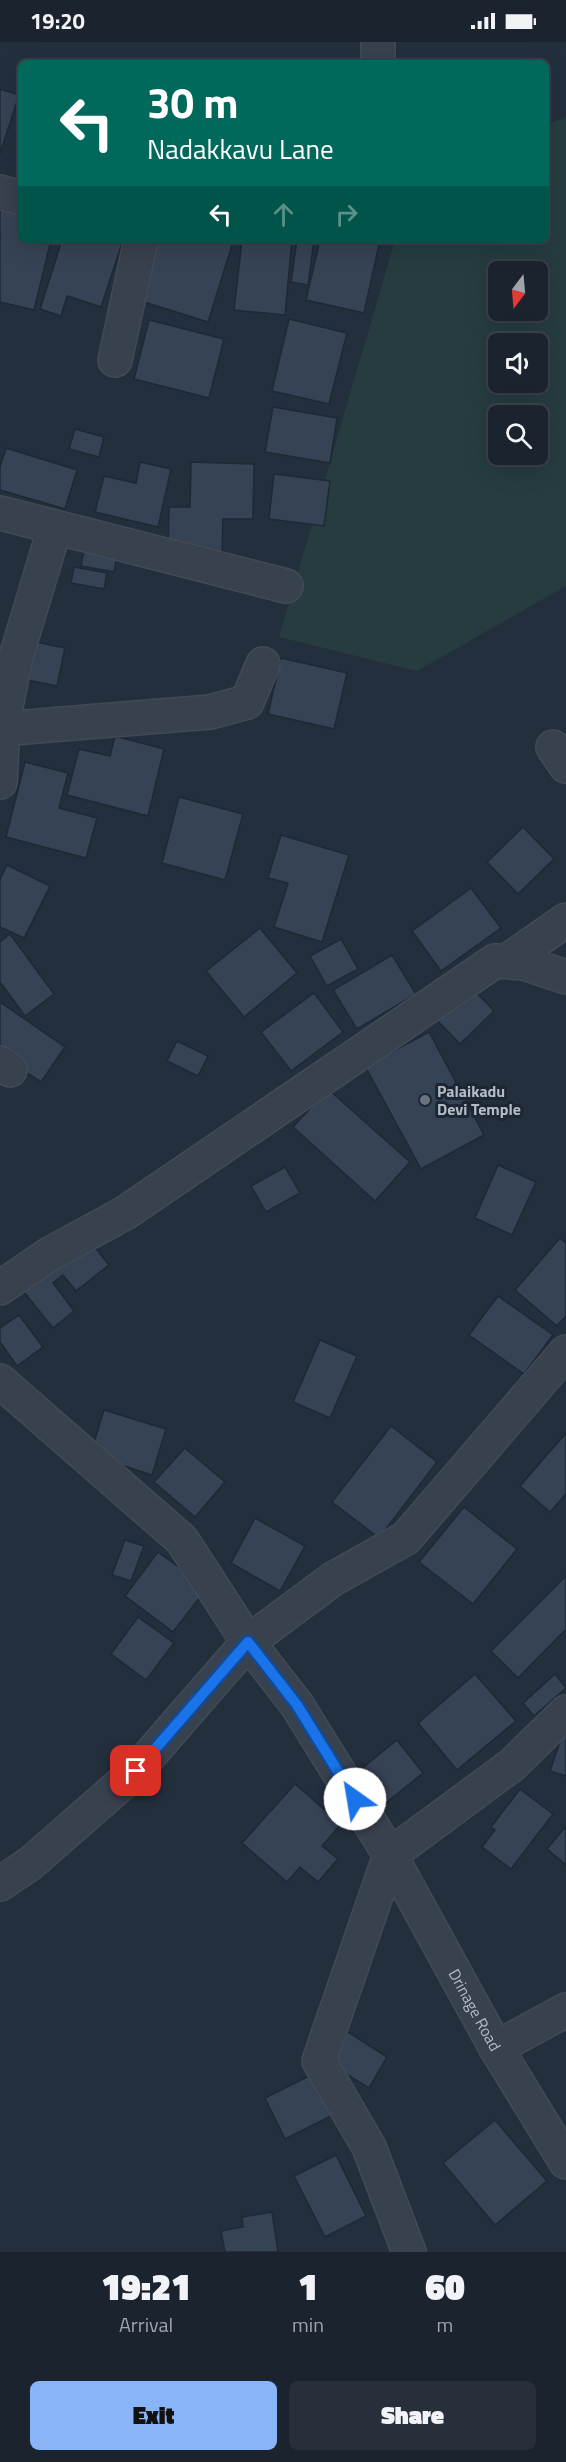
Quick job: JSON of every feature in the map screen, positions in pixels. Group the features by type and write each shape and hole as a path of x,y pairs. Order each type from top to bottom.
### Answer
{"street":[{"path":"378,42 378,60"},
{"path":"0,192 18,197"},
{"path":"115,360 140,243"},
{"path":"0,513 286,586"},
{"path":"0,782 1,729 15,660 55,527"},
{"path":"1,729 210,712 247,702 263,664"},
{"path":"507,961 566,920"},
{"path":"0,1288 48,1255 125,1213 495,961 524,963 566,977"},
{"path":"0,1884 31,1863 136,1771 248,1642 333,1579 406,1538 566,1352"},
{"name":"Drinage Road","path":"0,1381 182,1540 248,1642 297,1705 390,1855 496,2048 566,2162"},
{"path":"410,2252 369,2148 319,2061 390,1855 512,1765 566,1712"},
{"path":"496,2048 566,2010"}],"green space":[{"path":"566,117 566,586 417,671 279,637 394,243 549,243 549,124"}],"building":[{"path":"0,89 18,95 18,98 0,154"},
{"path":"0,207 18,211 18,243 50,243 34,310 0,302"},
{"path":"61,243 122,243 101,307 67,296 61,316 40,309"},
{"path":"148,243 226,243 232,245 208,322 131,298"},
{"path":"242,243 292,243 285,315 234,310"},
{"path":"297,243 314,243 308,285 291,282"},
{"path":"319,243 379,243 364,313 306,300"},
{"path":"289,319 347,333 329,404 272,391"},
{"path":"149,320 224,339 209,398 134,379"},
{"path":"273,407 337,418 330,463 265,452"},
{"path":"75,429 104,437 99,457 69,449"},
{"path":"6,448 77,470 65,509 0,490 0,467"},
{"path":"140,462 171,469 158,527 95,512 104,476 136,483"},
{"path":"191,462 254,464 253,519 223,519 222,554 168,552 169,507 190,507"},
{"path":"274,474 330,481 324,526 269,519"},
{"path":"84,550 117,556 114,572 81,566"},
{"path":"74,567 107,573 104,589 71,583"},
{"path":"31,641 65,648 57,686 22,679"},
{"path":"281,658 347,673 334,729 268,714"},
{"path":"115,736 164,749 148,816 67,795 79,749 110,756"},
{"path":"25,762 68,773 59,808 97,818 86,858 6,837"},
{"path":"179,797 243,814 225,880 162,863"},
{"path":"523,827 554,859 518,894 487,862"},
{"path":"281,835 349,855 322,942 274,927 288,883 268,878"},
{"path":"7,865 50,886 24,938 0,927 0,879"},
{"path":"471,888 501,928 441,971 412,931"},
{"path":"260,928 297,973 244,1017 206,971"},
{"path":"10,934 54,994 25,1016 0,982 0,942"},
{"path":"341,939 358,969 327,986 310,956"},
{"path":"392,955 416,994 357,1029 333,990"},
{"path":"471,987 494,1011 460,1044 437,1020"},
{"path":"314,993 343,1032 291,1071 261,1032"},
{"path":"0,1002 65,1047 41,1082 0,1055"},
{"name":"Palaikadu Devi Temple","path":"429,1032 484,1135 421,1169 365,1066"},
{"path":"177,1041 208,1056 198,1076 167,1061"},
{"path":"328,1089 410,1162 375,1201 293,1127"},
{"path":"498,1165 536,1182 512,1235 475,1218"},
{"path":"285,1167 300,1193 266,1212 251,1186"},
{"path":"560,1238 566,1243 566,1316 557,1326 515,1290"},
{"path":"89,1240 109,1265 76,1291 63,1275 53,1283 74,1311 53,1328 24,1292"},
{"path":"498,1296 553,1335 524,1374 469,1335"},
{"path":"19,1315 43,1347 17,1366 0,1342 0,1328"},
{"path":"320,1340 357,1356 330,1418 293,1402"},
{"path":"104,1410 166,1429 152,1475 90,1455"},
{"path":"391,1426 437,1462 379,1538 332,1502"},
{"path":"566,1433 566,1494 550,1512 520,1486"},
{"path":"185,1448 225,1482 195,1517 154,1482"},
{"path":"464,1507 517,1549 473,1604 419,1562"},
{"path":"255,1518 305,1546 280,1591 231,1563"},
{"path":"125,1540 144,1546 131,1581 112,1575"},
{"path":"158,1552 207,1588 173,1632 125,1596"},
{"path":"566,1576 566,1629 518,1678 491,1651"},
{"path":"138,1617 174,1643 146,1680 111,1654"},
{"path":"475,1674 516,1721 457,1770 418,1723"},
{"path":"555,1674 566,1688 534,1716 523,1703"},
{"path":"566,1724 566,1776 550,1771"},
{"path":"397,1740 423,1773 376,1811 349,1779"},
{"path":"295,1784 341,1824 322,1846 338,1859 318,1882 300,1867 287,1882 242,1843"},
{"path":"520,1789 553,1814 511,1869 482,1847 495,1830 491,1827"},
{"path":"566,1826 566,1865 547,1849"},
{"path":"348,2032 387,2057 369,2088 328,2063"},
{"path":"311,2075 331,2116 285,2139 265,2098"},
{"path":"495,2120 547,2181 495,2225 443,2163"},
{"path":"336,2155 366,2216 325,2237 294,2176"},
{"path":"272,2212 278,2252 225,2252 221,2231 243,2227 242,2217"}],"place":[{"name":"Palaikadu Devi Temple","path":"425,1100"}],"route":[{"path":"136,1771 248,1642 297,1705 355,1799"}]}
